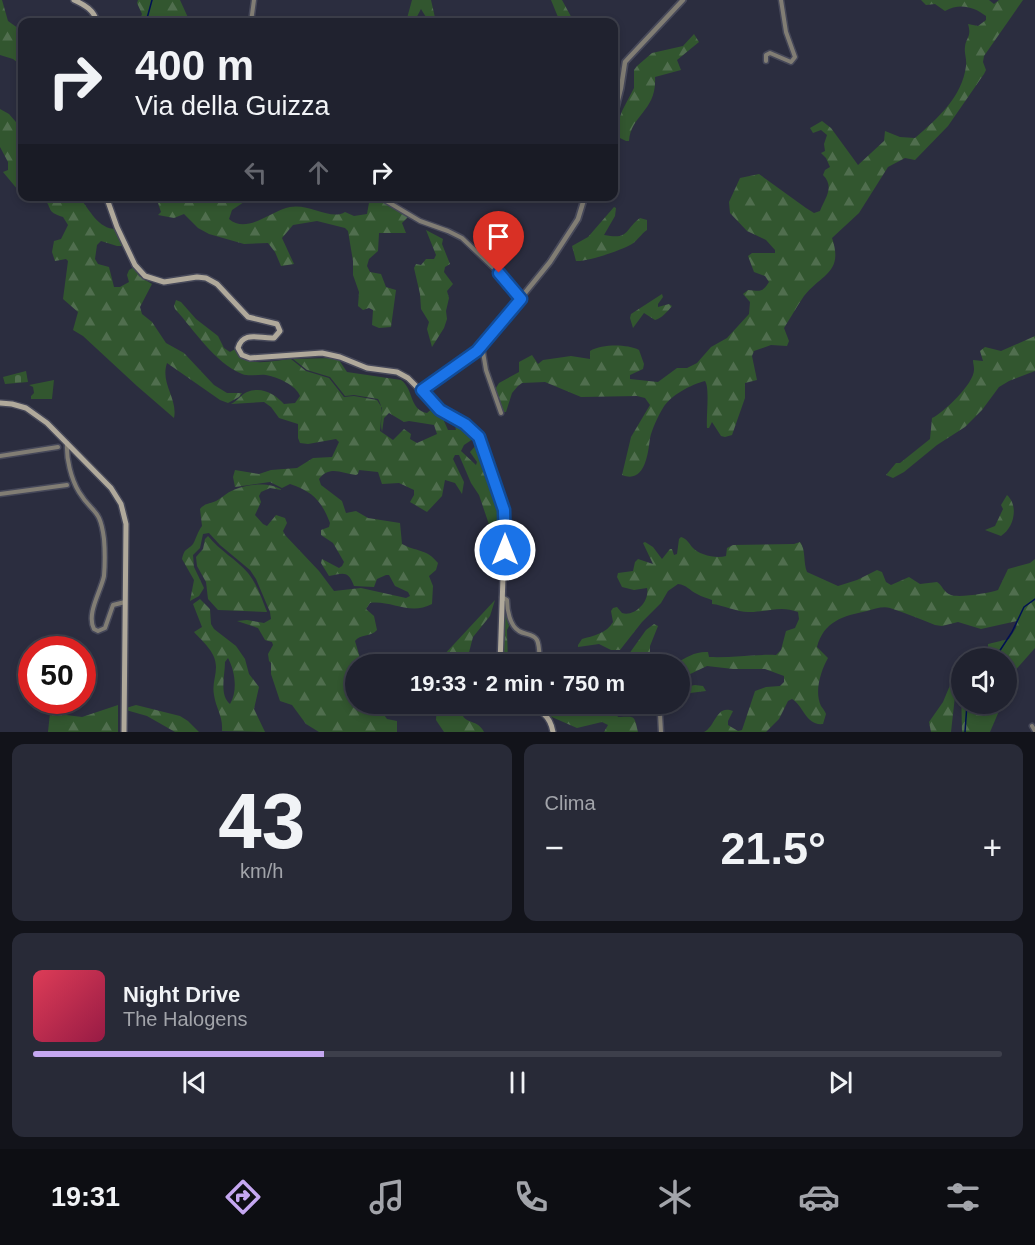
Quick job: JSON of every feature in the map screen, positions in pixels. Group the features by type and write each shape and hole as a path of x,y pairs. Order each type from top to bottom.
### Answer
{"main road":[{"path":"74,0 93,12 95,18"},
{"path":"108,201 135,265 146,276 164,282 197,277 206,278 217,284 248,317 256,321 270,321 278,324 280,331 274,338 248,337 240,341 238,348 242,355 250,358 322,353 331,354 360,366 397,372 422,390 440,410 465,424 479,437 504,510 500,654"},
{"path":"0,403 30,410 44,419 109,485 123,510 126,524 124,732"},
{"path":"544,714 553,732"}],"street":[{"path":"252,18 254,0"},
{"path":"618,100 625,62 682,0"},
{"path":"766,61 766,55 770,53 791,62 795,57 786,32 781,0"},
{"path":"386,201 420,221 462,238 499,273 521,299"},
{"path":"422,390 464,362 482,346 521,299 574,225 583,201"},
{"path":"482,346 486,370 501,413"},
{"path":"67,442 67,452 75,485 81,496 97,513 102,524 105,565 91,618 94,629 100,631 105,628 113,605 125,602"},
{"path":"0,456 58,447"},
{"path":"0,494 67,485"},
{"path":"501,597 507,600 507,611 516,629 533,636 538,641 539,654"},
{"path":"660,714 661,732"},
{"path":"1032,726 1035,731"}],"green space":[{"path":"0,0 2,0 8,21 18,28 18,63 0,55"},
{"path":"138,0 180,0 188,18 140,18 142,14"},
{"path":"412,0 431,0 435,18 427,18 421,9 416,18 407,18"},
{"path":"551,0 562,0 572,18 558,18"},
{"path":"921,0 989,0 994,4 999,0 1023,0 984,56 983,62 986,70 984,74 948,126 915,160 905,158 888,167 859,213 832,238 835,250 833,266 804,296 784,328 789,341 787,346 771,345 754,351 752,356 757,380 745,383 745,398 732,435 721,436 712,422 707,428 708,396 705,381 693,385 666,403 652,431 644,466 636,475 630,477 622,475 631,437 650,405 645,398 637,396 581,397 545,382 522,383 512,393 506,412 503,412 494,391 499,383 519,372 519,362 532,355 538,364 543,360 571,356 590,359 590,351 595,349 608,346 628,347 639,350 644,364 643,369 630,375 630,379 658,382 677,368 687,368 697,363 711,347 727,338 749,314 750,302 743,294 748,290 762,290 769,282 765,276 754,272 748,256 752,253 775,253 766,240 747,231 730,213 729,202 740,178 759,174 814,213 820,211 829,188 827,179 823,175 830,167 821,153 825,151 824,144 827,135 821,130 813,133 810,128 822,121 831,128 858,165 884,141 885,131 900,137 915,138 940,115 960,88 966,66 965,49 969,34 968,24 978,26 986,20 986,16 966,7 955,7 945,11 935,4 926,5"},
{"path":"694,34 699,42 677,60 681,70 655,77 652,98 634,124 629,141 618,137 618,123 634,88 634,70 652,53 683,46"},
{"path":"0,109 9,114 18,124 18,190 3,172 8,170 8,162 0,147"},
{"path":"46,201 82,201 99,222 116,229 124,246 101,241 97,245 95,259 98,264 109,267 114,287 120,287 129,282 127,275 134,267 139,276 152,284 140,307 142,314 152,322 166,343 184,353 214,385 227,393 242,393 239,397 228,403 220,400 167,363 165,371 174,404 174,418 83,336 73,330 78,312 63,299 68,261 66,259 55,261 52,252 54,241 61,239 68,225 63,217 52,211"},
{"path":"157,201 248,201 232,210 229,219 244,224 297,206 333,214 345,212 354,216 367,214 369,201 383,201 408,217 402,223 406,233 379,233 378,251 369,259 367,266 370,272 381,274 386,287 396,290 391,327 379,328 372,325 373,310 369,308 363,310 358,306 359,292 353,275 348,231 345,228 317,221 293,225 282,238 294,264 281,266 268,243 244,244 209,234 198,228 184,214 174,218 158,215 161,212"},
{"path":"614,207 616,208 615,216 604,235 623,235 640,218 647,220 647,230 627,246 596,258 576,261 572,246 588,237"},
{"path":"426,230 443,239 442,244 450,264 445,267 444,272 453,284 447,291 449,298 444,328 432,347 427,329 429,322 421,309 414,268 416,264 421,265 426,259 434,259 436,255"},
{"path":"662,294 663,297 658,307 669,304 672,306 655,320 644,313 633,328 631,314"},
{"path":"176,300 181,302 196,319 218,336 224,348 230,352 237,348 244,359 259,362 291,359 306,371 329,378 344,397 354,396 377,400 381,406 378,399 354,395 345,396 330,377 307,370 293,359 333,358 339,360 347,372 401,380 417,408 427,413 433,408 445,417 444,421 448,430 456,430 455,426 458,424 468,429 476,437 464,445 461,451 476,465 477,462 470,452 477,444 480,446 501,511 503,558 499,554 479,495 459,455 455,455 453,459 464,482 462,494 455,483 445,480 442,496 427,512 410,502 414,490 399,483 382,484 378,472 359,470 356,475 331,471 319,479 321,485 342,501 346,513 356,511 368,518 400,523 402,544 425,553 438,563 436,570 429,576 433,586 432,604 408,608 370,603 366,609 374,616 377,630 355,641 359,654 345,654 345,714 383,714 387,719 397,721 397,732 319,732 306,724 292,705 280,701 271,674 268,654 273,645 272,642 265,640 258,628 237,621 264,623 271,619 270,612 250,570 209,533 203,534 200,548 193,555 194,567 204,588 199,596 190,601 194,580 182,559 202,526 200,509 233,490 259,485 277,487 282,490 270,488 261,492 259,496 261,502 255,515 267,526 276,515 285,518 287,523 283,531 285,535 319,571 334,591 361,588 406,598 410,596 408,592 395,586 389,575 377,579 374,587 354,586 349,577 344,574 329,576 321,563 322,559 339,568 344,562 333,543 321,535 321,530 329,527 330,523 323,508 305,490 290,484 282,488 270,482 235,487 233,477 235,470 259,474 271,470 297,468 313,458 332,457 339,442 336,439 308,444 300,443 298,424 279,418 264,402 231,404 253,390 268,392 284,404 295,403 300,396 295,388 281,380 266,375 242,374 232,369 214,354 174,306","holes":["389,413 404,422 434,425 437,434 417,443 410,439 411,434 404,429 393,440 380,431 382,414 382,432 384,418"]},
{"path":"1035,336 1035,371 999,387 982,410 965,427 937,445 904,472 893,478 886,475 896,463 900,463 930,439 932,418 964,389 973,375 973,360 983,361 980,351 985,347 1001,351"},
{"path":"26,371 28,382 5,384 3,377"},
{"path":"54,380 52,399 31,399 34,393 33,387 29,385"},
{"path":"1007,495 1014,511 1009,528 1001,536 985,530 995,526 1003,509 1001,505"},
{"path":"208,536 248,573 257,587 267,612 218,610 208,599 206,582 197,566 196,557 203,549"},
{"path":"681,537 699,552 717,557 726,556 727,548 733,545 800,542 807,572 838,586 877,570 882,572 886,582 891,585 909,577 920,584 937,582 946,592 955,596 998,590 1008,569 1030,563 1035,559 1035,648 1017,668 1017,648 988,648 988,644 1009,639 1016,628 1017,621 981,629 958,622 942,626 890,608 879,608 836,621 824,631 820,638 817,647 828,658 818,688 819,700 826,714 823,724 817,724 809,719 792,699 788,701 779,719 766,732 704,732 723,710 733,711 728,725 738,731 742,730 755,691 780,686 784,682 784,676 765,669 707,666 690,674 690,656 704,652 708,652 709,657 776,655 781,650 786,631 795,628 799,619 798,612 786,609 750,612 736,610 712,604 712,600 678,584 668,591 661,603 642,622 620,650 611,650 599,644 578,647 582,639 599,634 610,626 613,622 611,611 613,608 617,607 622,613 627,614 632,613 644,603 647,588 634,590 622,587 617,577 618,573 633,571 638,559 653,564 643,543 653,547 662,559 670,549 674,555 677,554"},
{"path":"200,599 210,609 211,624 214,629 236,646 245,659 249,674 259,687 254,709 265,732 222,731 214,691 216,671 214,657 194,632 202,627 193,604","holes":["228,658 235,687 230,704 223,684 225,662"]},
{"path":"495,600 490,616 473,637 469,654 445,654"},
{"path":"504,608 509,626 507,630 508,654 502,654"},
{"path":"654,624 658,626 650,652 629,654 646,630"},
{"path":"951,683 951,714 953,714 951,732 931,732 929,722 943,702"},
{"path":"690,686 703,686 706,691 690,693"},
{"path":"118,705 118,732 48,732 50,714 82,717"},
{"path":"136,705 180,716 199,732 175,732 147,716 126,710"},
{"path":"436,714 462,714 466,719 481,727 484,732 444,732 436,720"},
{"path":"545,714 616,714 618,717 633,718 638,732 604,732 608,725 602,722 577,728"},
{"path":"962,714 998,714 990,732 962,732"}],"waterway":[{"path":"147,18 152,0"},
{"path":"1002,648 1024,607 1035,599"},
{"path":"965,732 966,714"}],"route":[{"path":"499,273 521,299 477,351 422,390 440,410 465,424 479,437 504,510 505,550"}]}
